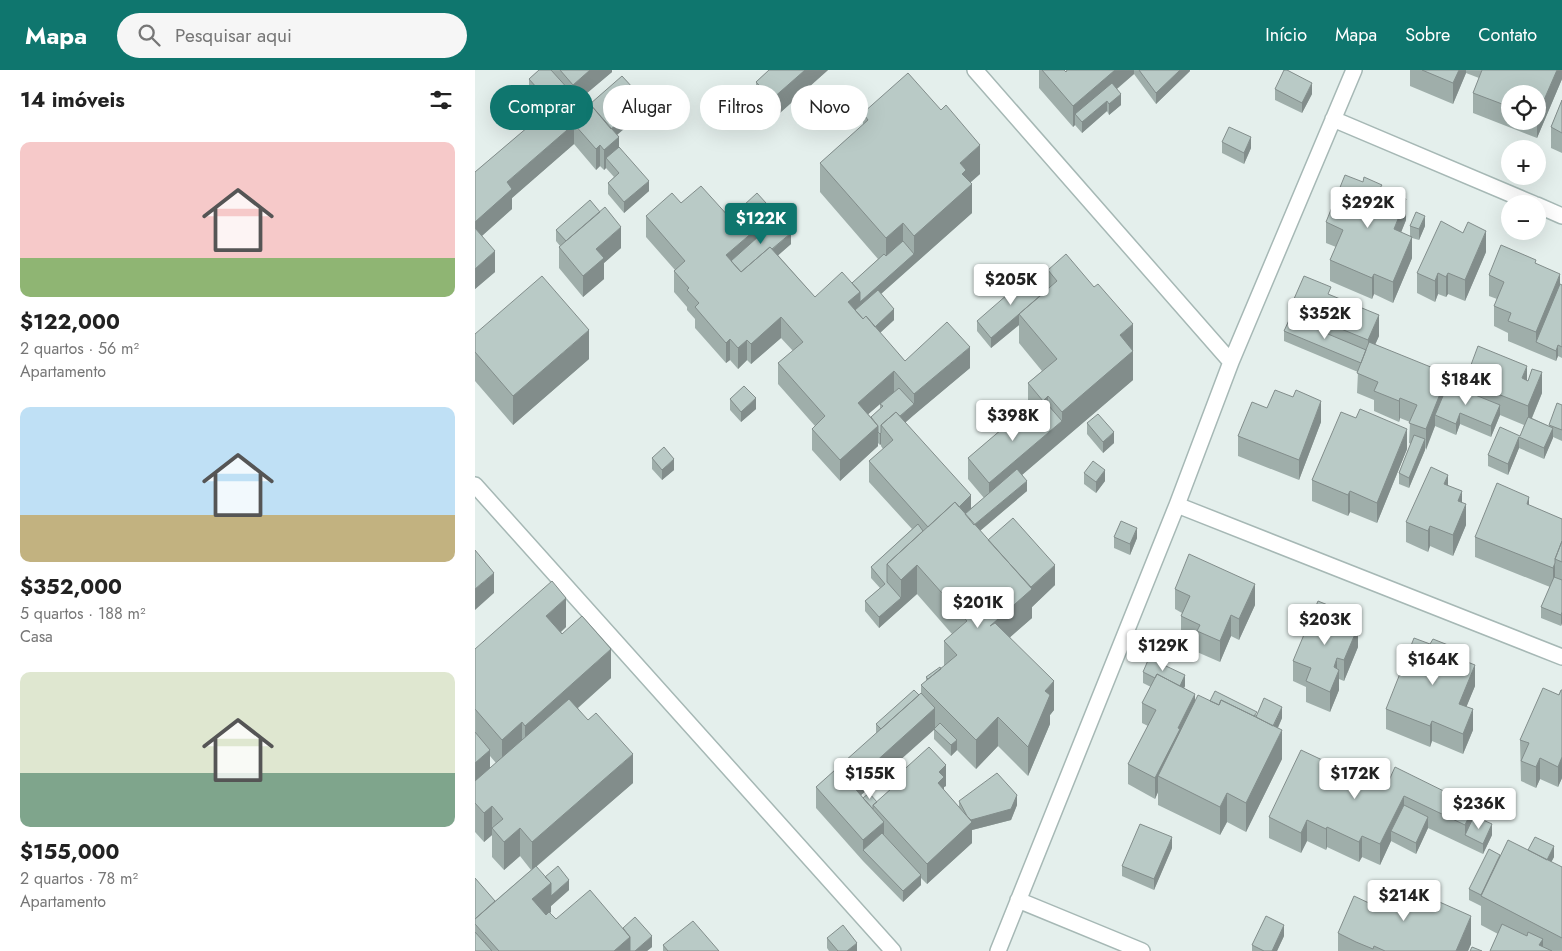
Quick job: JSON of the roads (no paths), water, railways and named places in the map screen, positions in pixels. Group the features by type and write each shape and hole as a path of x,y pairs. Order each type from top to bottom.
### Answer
{"street":[{"path":"975,70 1231,362"},
{"path":"998,951 1177,505 1231,362 1354,70"},
{"path":"1333,119 1513,195"},
{"path":"1546,209 1562,216"},
{"path":"475,485 893,951"},
{"path":"1177,505 1562,657"},
{"path":"1018,900 1142,951"}]}
